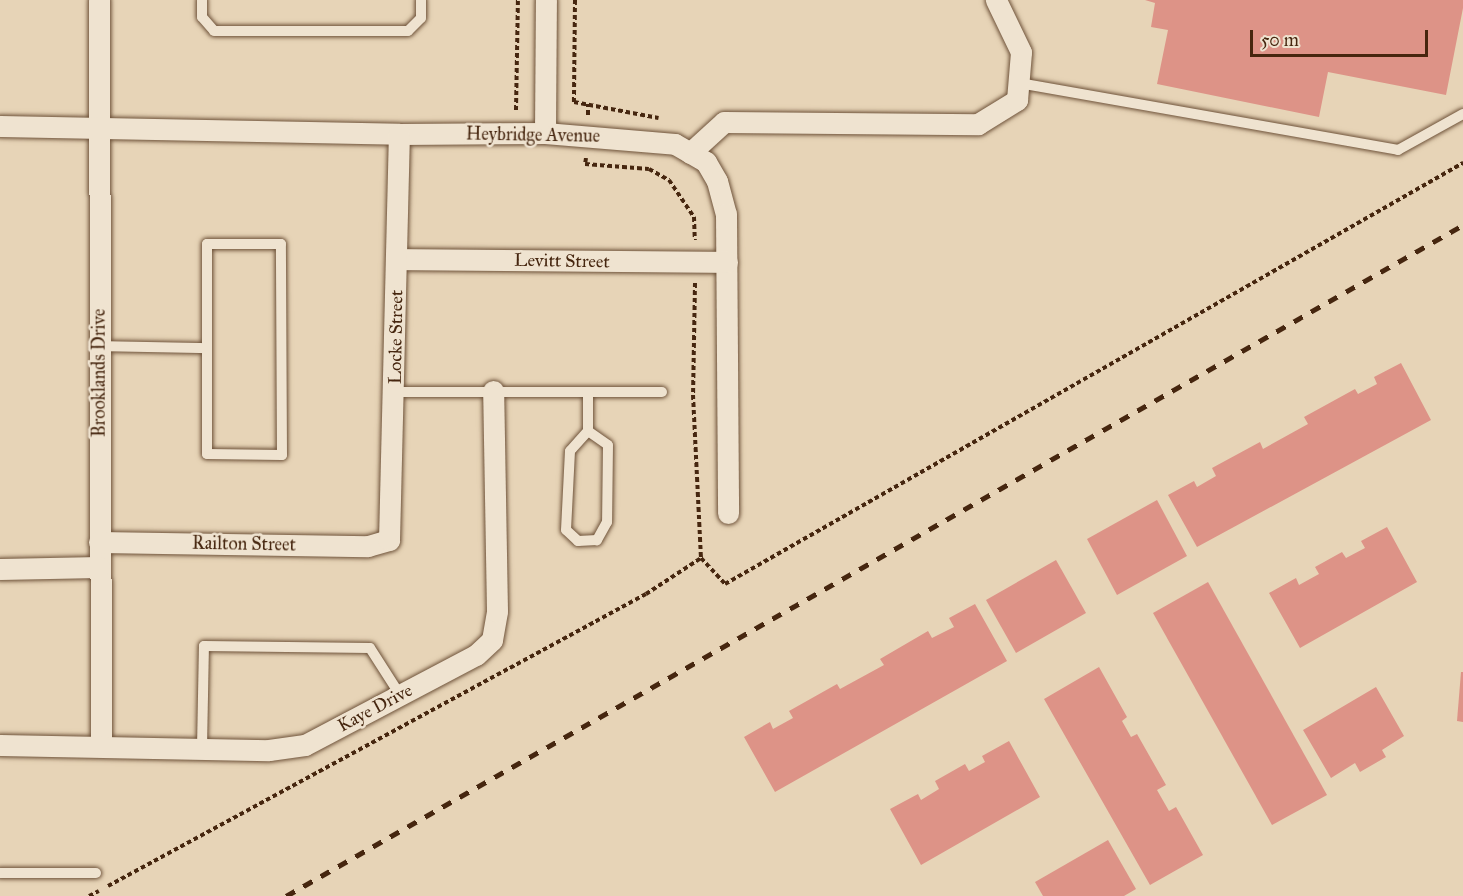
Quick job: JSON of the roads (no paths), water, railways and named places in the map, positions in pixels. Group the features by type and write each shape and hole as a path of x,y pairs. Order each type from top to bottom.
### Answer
{"street":[{"name":"Brooklands Drive","path":"99,0 97,127 101,746"},
{"path":"545,133 546,0"},
{"path":"690,153 724,122 978,124 1017,100 1021,52 996,0"},
{"name":"Heybridge Avenue","path":"0,126 399,134 545,133 657,140 675,144 706,162 717,181 726,214 728,513"},
{"name":"Locke Street","path":"389,540 395,392 399,134"},
{"name":"Levitt Street","path":"397,259 727,262"},
{"name":"Kaye Drive","path":"0,745 269,750 305,746 476,655 492,640 496,611 493,391"},
{"name":"Railton Street","path":"99,542 369,546 389,540"},
{"path":"0,569 99,567"}],"lane":[{"path":"202,0 202,17 214,31 408,31 421,18 421,0"},
{"path":"1019,82 1398,150 1463,114"},
{"path":"207,244 281,244 282,455 207,454 207,348 207,244"},
{"path":"100,346 207,348"},
{"path":"395,392 662,392"},
{"path":"588,392 588,431 570,451 566,530 578,541 597,540 608,522 608,445 588,431"},
{"path":"202,748 204,646 370,648 400,695"},
{"path":"0,873 96,873"}],"railway":[{"path":"286,896 1463,225"}]}
